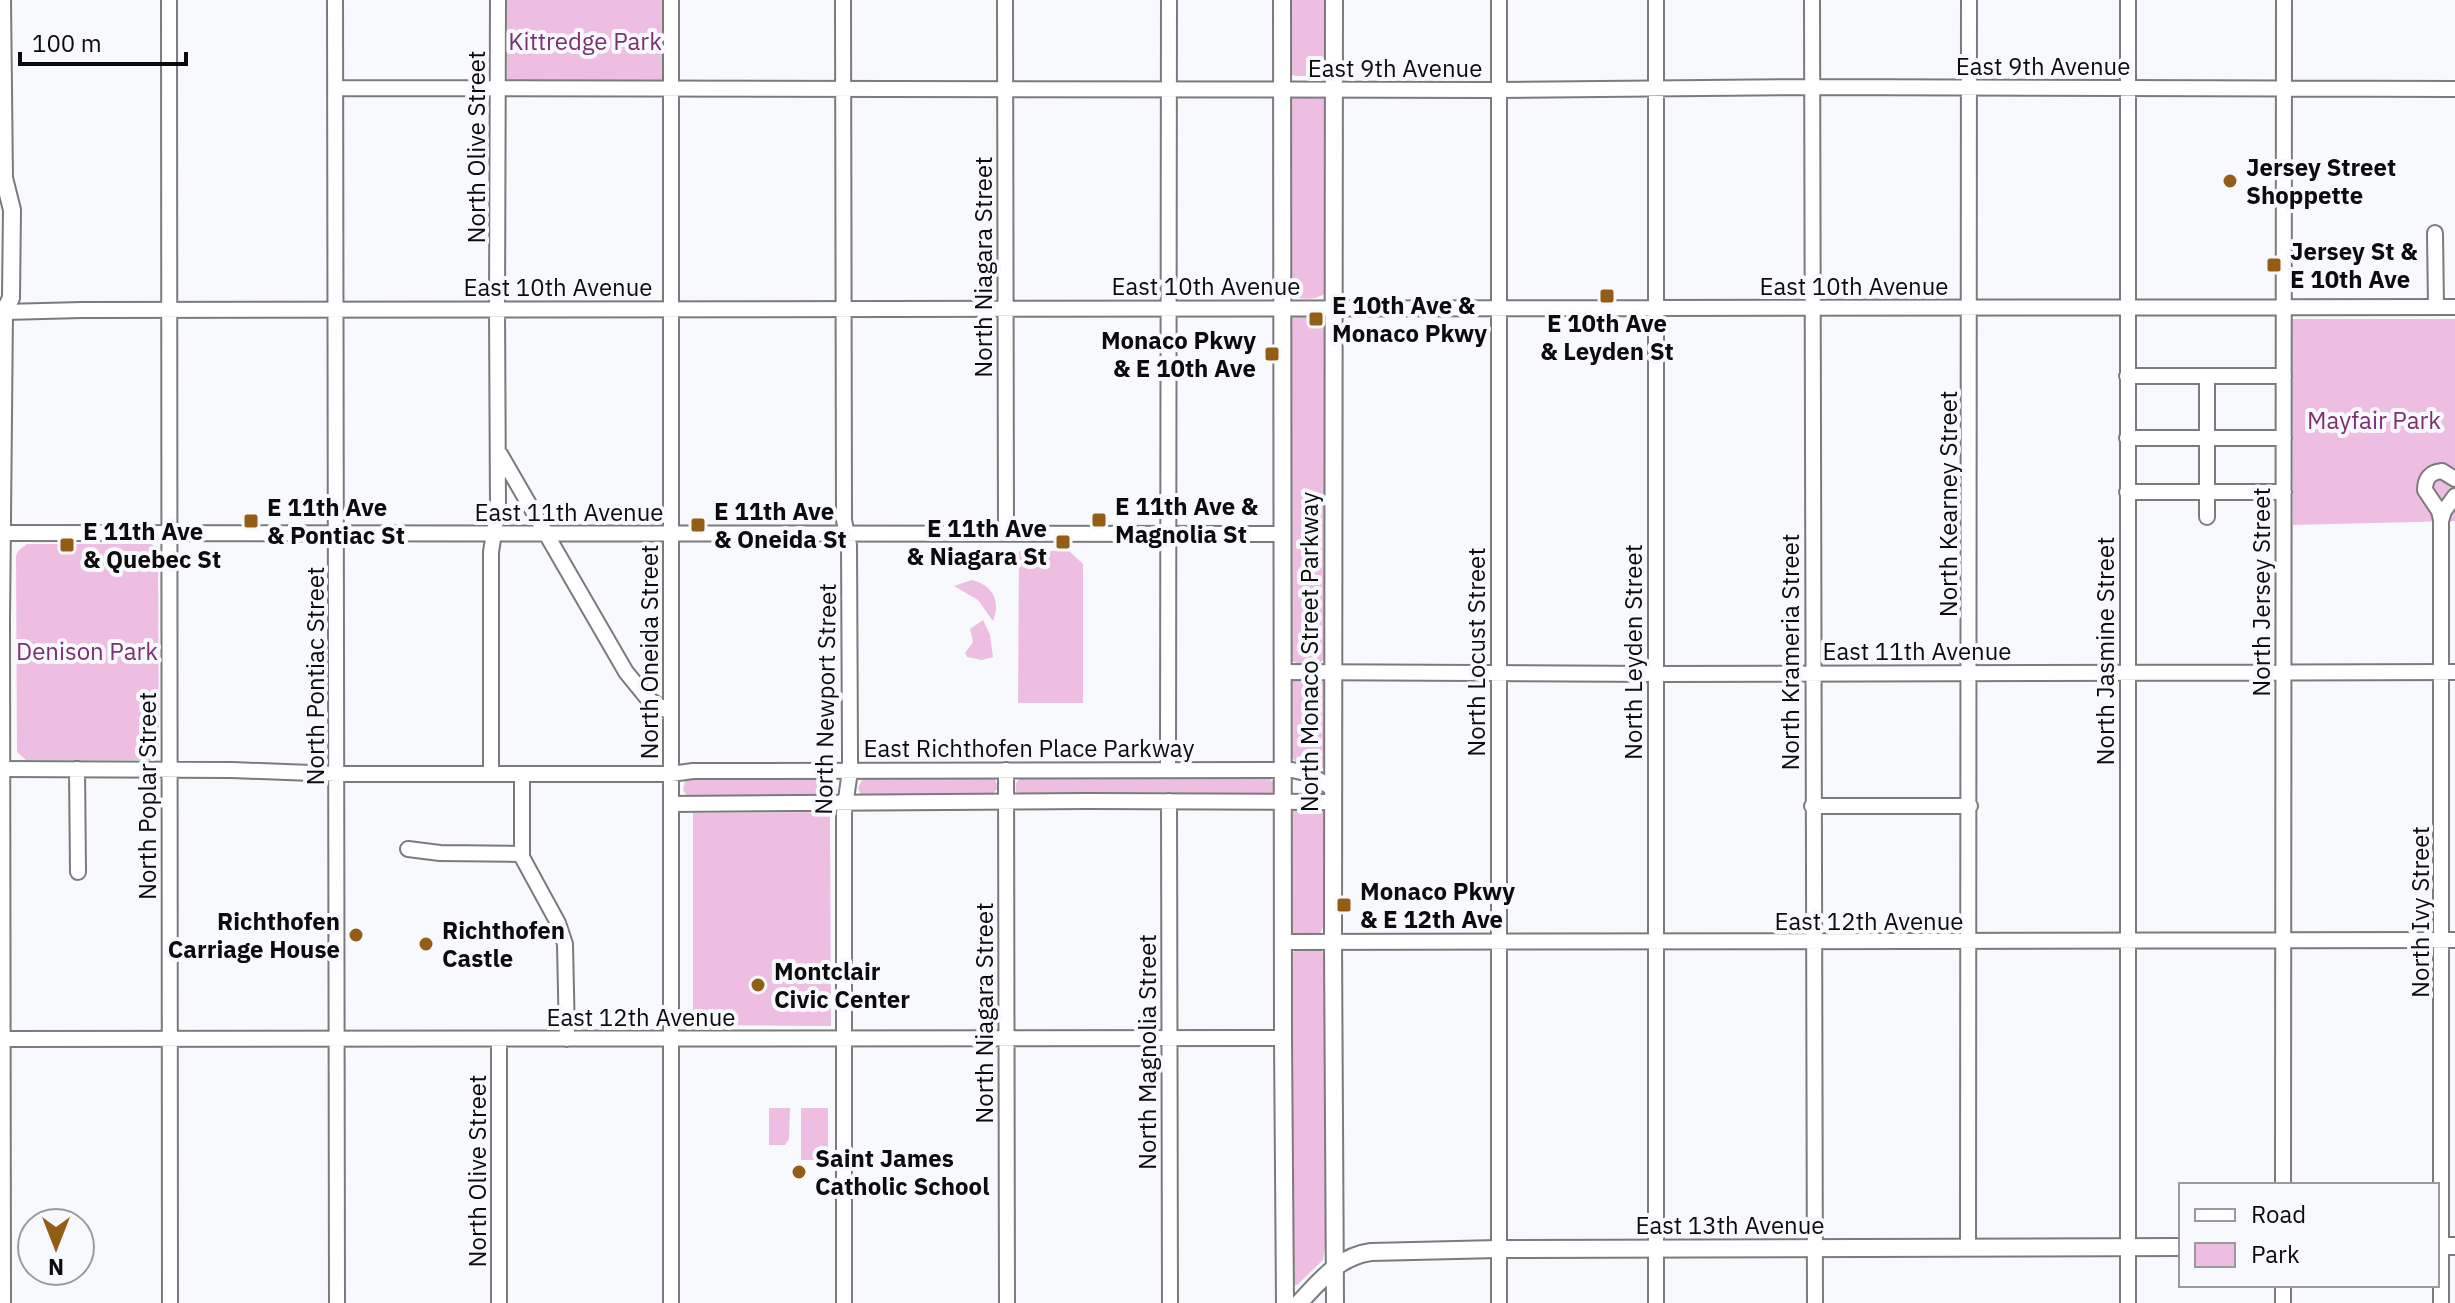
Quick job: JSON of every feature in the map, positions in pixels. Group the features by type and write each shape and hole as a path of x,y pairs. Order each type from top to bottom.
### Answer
{"main road":[{"name":"North Monaco Street Parkway","path":"1282,0 1285,1303"},
{"name":"North Monaco Street Parkway","path":"1334,0 1335,1303"},
{"path":"2,2 2,184 12,210 11,298 2,309 2,1303"},
{"name":"East 13th Avenue","path":"1299,1303 1335,1266 1347,1258 1371,1252 2179,1247"}],"street":[{"name":"North Poplar Street","path":"169,0 170,1303"},
{"name":"North Pontiac Street","path":"335,0 337,1303"},
{"name":"North Olive Street","path":"491,774 491,552 498,507 498,0"},
{"name":"North Oneida Street","path":"671,0 671,1303"},
{"name":"North Newport Street","path":"843,0 844,520 849,545 850,771 844,804 844,1303"},
{"name":"North Niagara Street","path":"1005,0 1006,533"},
{"path":"1168,770 1169,0"},
{"name":"North Locust Street","path":"1499,0 1499,1303"},
{"name":"North Leyden Street","path":"1656,0 1656,1303"},
{"name":"North Krameria Street","path":"1812,0 1815,1303"},
{"name":"North Kearney Street","path":"1968,1247 1969,0"},
{"name":"North Jasmine Street","path":"2128,0 2128,1303"},
{"name":"North Jersey Street","path":"2283,1183 2284,0"},
{"name":"East 9th Avenue","path":"335,88 2455,89"},
{"path":"2435,233 2436,307"},
{"name":"East 10th Avenue","path":"2,309 2455,307"},
{"path":"2127,376 2284,376"},
{"path":"2207,376 2207,517"},
{"path":"2127,438 2284,438"},
{"path":"498,450 633,683 648,699 671,713"},
{"name":"North Ivy Street","path":"2441,1303 2449,672 2441,521 2439,511 2425,490 2431,474 2442,471 2455,479"},
{"path":"2127,492 2284,492"},
{"name":"North Ivy Street","path":"2441,521 2455,496"},
{"name":"East 11th Avenue","path":"1,533 1283,534"},
{"name":"East 11th Avenue","path":"1283,672 2449,672"},
{"name":"East Richthofen Place Parkway","path":"1,769 251,770 338,774 1283,770 1310,774 1333,795"},
{"path":"77,769 78,872"},
{"name":"North Niagara Street","path":"1006,770 1007,1303"},
{"path":"522,774 521,854 563,937 567,964 567,1039"},
{"path":"671,804 1283,801 1333,795"},
{"name":"North Magnolia Street","path":"1169,801 1170,1303"},
{"path":"1812,806 1970,806"},
{"path":"408,849 440,853 521,854"},
{"name":"East 12th Avenue","path":"1283,942 2448,940"},
{"name":"East 12th Avenue","path":"1,1039 1283,1038"},
{"name":"North Olive Street","path":"499,1039 499,1303"}],"green space":[{"name":"Kittredge Park","path":"507,0 662,0 663,81 507,82"},
{"path":"1289,0 1325,0 1324,70 1317,76 1291,74"},
{"path":"1298,96 1317,96 1327,102 1327,291 1309,299 1289,293 1289,100"},
{"path":"1320,315 1326,323 1326,655 1320,663 1311,665 1290,660 1289,322 1294,316"},
{"name":"Mayfair Park","path":"2292,319 2455,319 2455,521 2293,525"},
{"name":"Denison Park","path":"27,544 151,544 158,548 159,755 154,760 26,760 17,752 16,556"},
{"path":"1019,551 1069,551 1083,564 1083,703 1018,703"},
{"path":"972,580 985,586 993,595 996,607 993,621 978,600 954,586"},
{"path":"983,620 990,635 993,657 982,660 967,657 965,653 973,642 970,629"},
{"path":"1291,682 1325,683 1327,764 1322,769 1295,761 1289,754 1289,690"},
{"path":"690,778 825,779 833,781 837,790 827,797 693,797 683,790 685,781"},
{"path":"988,778 995,779 998,788 992,795 865,796 858,788 862,780"},
{"path":"1024,778 1269,778 1275,784 1273,793 1267,796 1020,796 1016,784"},
{"path":"1296,809 1325,810 1327,813 1325,923 1319,936 1292,935 1290,931 1290,818"},
{"path":"830,812 831,1026 693,1025 693,813"},
{"path":"1318,949 1326,961 1325,1248 1323,1260 1294,1285 1290,1282 1290,955 1296,950"},
{"path":"769,1108 790,1108 789,1139 785,1145 769,1145"},
{"path":"801,1108 828,1108 828,1160 801,1160"}],"place":[{"name":"Jersey Street Shoppette","path":"2230,181"},
{"name":"Jersey St & E 10th Ave","path":"2274,265"},
{"name":"E 10th Ave & Leyden St","path":"1607,296"},
{"name":"E 10th Ave & Monaco Pkwy","path":"1316,319"},
{"name":"Monaco Pkwy & E 10th Ave","path":"1272,354"},
{"name":"E 11th Ave & Magnolia St","path":"1099,520"},
{"name":"E 11th Ave & Pontiac St","path":"251,521"},
{"name":"E 11th Ave & Oneida St","path":"698,525"},
{"name":"E 11th Ave & Niagara St","path":"1063,542"},
{"name":"E 11th Ave & Quebec St","path":"67,545"},
{"name":"Monaco Pkwy & E 12th Ave","path":"1344,905"},
{"name":"Richthofen Carriage House","path":"356,935"},
{"name":"Richthofen Castle","path":"426,944"},
{"name":"Montclair Civic Center","path":"758,985"},
{"name":"Saint James Catholic School","path":"799,1172"}]}
